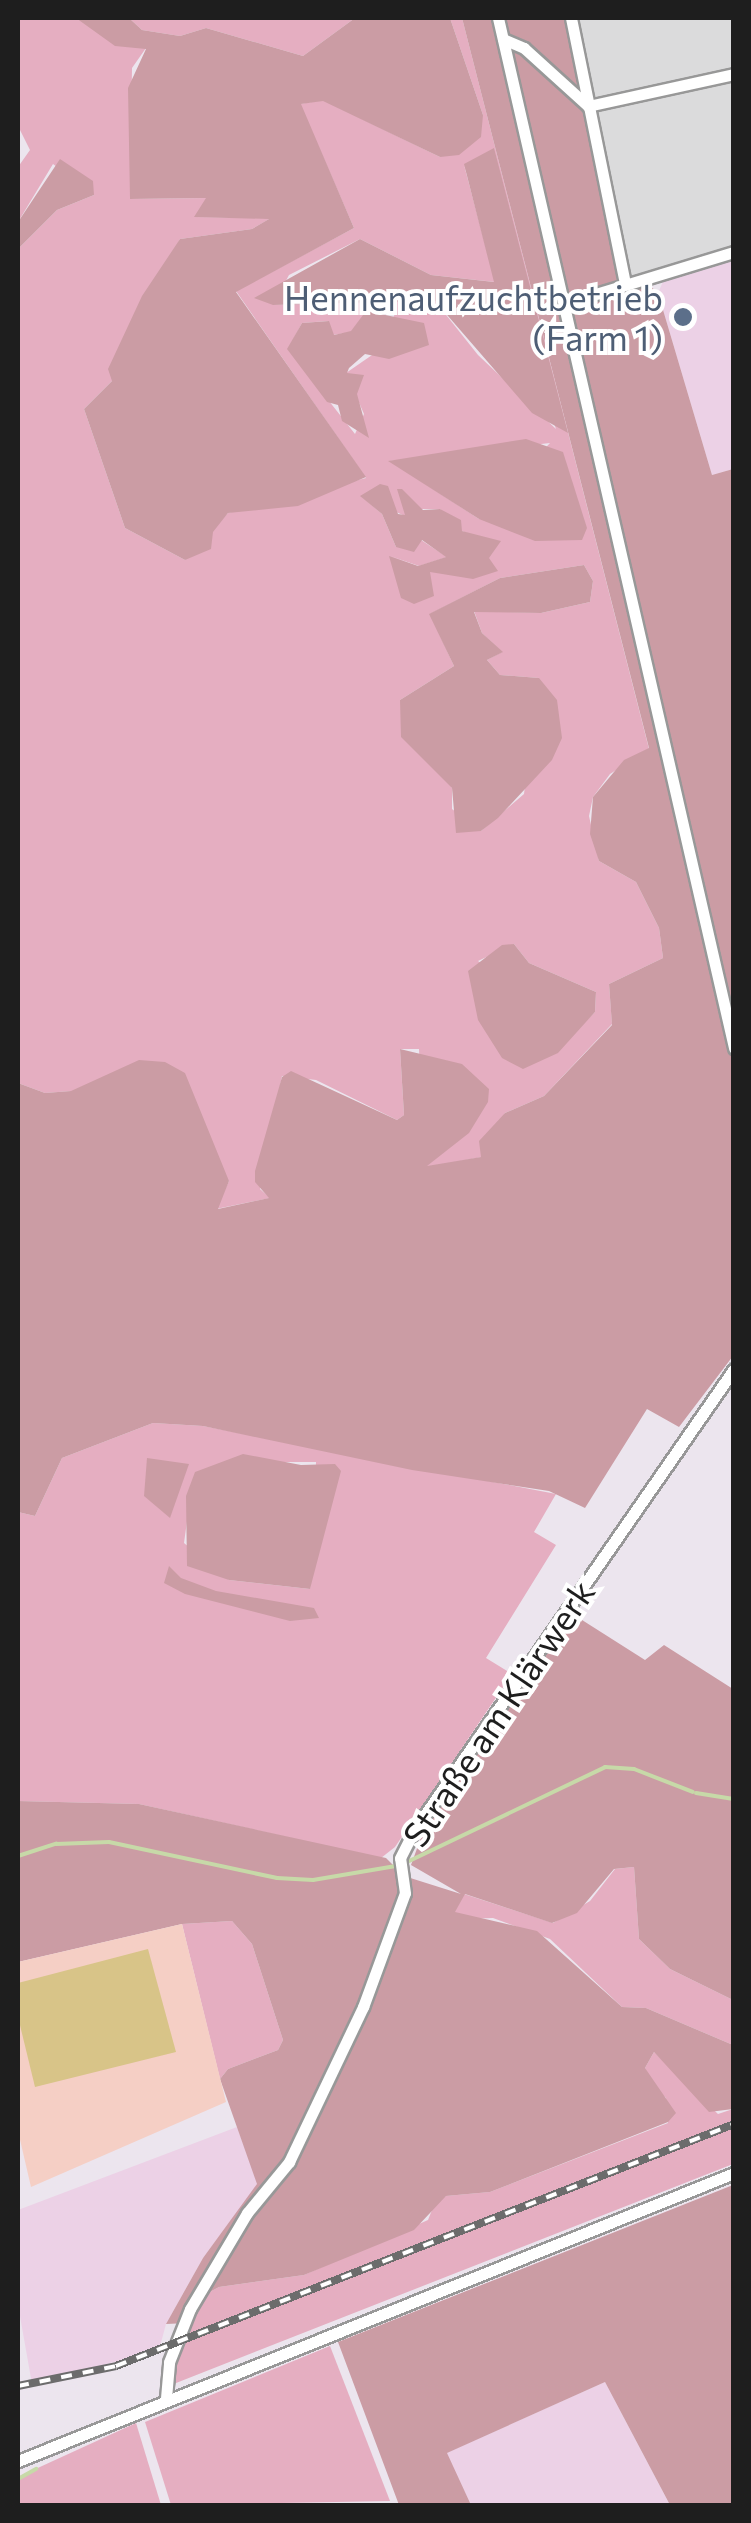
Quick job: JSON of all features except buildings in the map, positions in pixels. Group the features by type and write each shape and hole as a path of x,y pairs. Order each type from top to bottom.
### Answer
{"street":[{"path":"498,18 734,1048"},
{"path":"571,18 625,284"},
{"path":"503,39 526,50 588,106"},
{"path":"588,106 734,74"},
{"path":"566,303 734,252"},
{"name":"Straße am Klärwerk","path":"166,2398 169,2362 190,2309 246,2213 289,2162 364,2007 405,1894 401,1865 415,1829 734,1369"},
{"path":"18,2461 330,2332 734,2173"}],"shaded area":[{"path":"18,18 76,18 146,48 132,68 130,199 208,198 195,217 271,218 252,229 180,239 112,381 84,409 125,528 185,560 228,513 366,478 236,291 354,228 300,104 323,100 440,157 483,115 450,18 462,18 649,749 610,774 593,797 589,816 599,861 636,882 659,928 663,958 609,984 612,1024 544,1096 505,1113 482,1157 424,1168 419,1049 400,1049 404,1115 397,1120 316,1080 282,1076 260,1189 270,1198 216,1209 229,1181 71,1091 45,1093 18,1083 18,249 57,210 94,195 53,164 18,222 18,167 30,150 18,126","holes":["464,165 556,429 478,355 435,301 273,305 289,275 360,239 431,275 495,282","367,311 395,314 375,353 346,373 364,414 355,434 288,349 302,323 328,321 333,335 351,332","550,443 479,519 390,461","361,496 405,516 406,509 440,509 462,531 477,537 489,558 430,571 390,556 419,566 447,557 421,540 396,547 382,514","584,565 593,581 590,602 541,613 474,611 482,633 502,652 487,660 500,675 539,678 524,794 481,831 452,809 452,788 400,700 454,666 430,614 500,578","514,944 529,963 596,992 595,1012 577,1030 478,961"]},
{"path":"76,18 129,18 142,30 180,36 206,28 303,56 355,18 450,18 483,115 481,137 459,155 440,157 323,101 301,104 354,228 236,292 366,477 298,506 228,513 213,532 211,549 185,560 125,528 84,409 112,381 108,369 142,296 180,239 252,229 269,219 194,217 206,198 130,199 128,88 146,49 115,46"},
{"path":"129,18 355,18 303,56 206,28 180,36 142,30"},
{"path":"462,18 567,18 621,281 639,276 658,293 712,475 733,469 733,1356 679,1427 647,1409 585,1508 549,1491 412,1470 203,1426 153,1423 62,1458 35,1516 18,1512 18,1083 45,1093 71,1091 139,1060 165,1062 185,1073 229,1181 218,1209 269,1198 255,1182 255,1171 282,1077 291,1071 397,1120 404,1115 400,1049 462,1064 489,1089 488,1102 469,1133 427,1166 481,1157 479,1141 505,1113 544,1096 612,1025 609,984 663,958 659,928 636,882 599,861 590,834 593,797 624,760 649,748"},
{"path":"567,18 733,18 733,247 622,281"},
{"path":"494,148 568,433 532,413 435,301 273,305 254,298 360,239 431,275 494,282 464,164"},
{"path":"60,159 93,181 94,195 57,210 18,249 18,222"},
{"name":"Hennenaufzuchtbetrieb (Farm 1)","path":"733,255 733,469 712,475 658,293 665,277"},
{"path":"366,311 424,323 429,345 389,359 365,354 349,368 347,373 364,375 357,394 369,438 342,421 338,405 327,402 287,349 302,323 329,321 334,335 351,331"},
{"path":"526,439 563,452 587,528 582,540 535,541 479,519 388,461"},
{"path":"380,484 388,486 398,514 405,515 397,489 402,489 423,510 440,509 461,520 462,531 501,541 489,558 498,571 473,579 430,572 434,596 414,604 401,598 389,556 418,566 446,557 422,540 414,552 396,547 382,514 360,496"},
{"path":"584,565 593,581 590,602 541,613 474,612 482,633 503,652 487,660 500,675 539,678 557,700 562,738 552,760 498,818 481,831 456,833 452,788 401,737 400,700 454,666 429,614 500,578"},
{"path":"514,944 529,963 596,992 595,1012 558,1053 523,1069 502,1058 478,1020 468,971 502,945"},
{"path":"153,1423 203,1426 556,1494 534,1532 556,1545 486,1658 512,1674 395,1847 381,1858 139,1804 18,1801 18,1512 35,1516 62,1458","holes":["316,1462 310,1589 229,1580 184,1543 188,1514 212,1466"]},
{"path":"243,1454 301,1465 335,1464 341,1471 310,1589 229,1580 187,1566 186,1496 195,1472"},
{"path":"147,1458 189,1464 170,1518 144,1496"},
{"path":"169,1566 181,1578 216,1591 314,1608 319,1618 290,1621 185,1594 164,1583"},
{"path":"571,1613 645,1660 664,1645 733,1689 733,2000 670,1969 639,1939 634,1867 614,1869 577,1913 552,1923 465,1894 455,1912 537,1931 622,2007 646,2008 733,2045 733,2109 709,2112 654,2052 645,2068 676,2113 668,2122 490,2192 446,2196 414,2230 304,2275 219,2287 206,2294 189,2323 166,2324 203,2258 257,2184 220,2079 228,2069 278,2050 283,2040 252,1944 232,1921 182,1924 18,1962 18,1801 139,1804 386,1858 404,1876 461,1894 411,1865 423,1832"},
{"path":"634,1867 639,1939 670,1969 733,2000 733,2045 646,2008 622,2007 550,1939 493,1918 460,1919 454,1913 464,1894 553,1923 590,1901 615,1869"},
{"path":"232,1921 252,1944 283,2040 278,2050 228,2069 220,2079 182,1924"},
{"path":"182,1924 226,2102 31,2187 18,2131 18,1962"},
{"path":"148,1949 176,2052 35,2087 18,2017 18,1983"},
{"path":"654,2052 718,2114 733,2109 733,2164 171,2385 189,2323 206,2294 219,2287 304,2275 428,2220 436,2200 490,2192 668,2123 666,2098 650,2084 645,2068"},
{"path":"237,2127 258,2184 203,2258 166,2324 159,2350 32,2384 18,2305 18,2210"},
{"path":"733,2185 733,2505 670,2505 605,2382 447,2453 471,2505 399,2505 338,2342"},
{"path":"330,2346 390,2501 171,2505 145,2422"},
{"path":"605,2382 670,2505 471,2505 446,2453"},
{"path":"136,2423 161,2505 18,2505 18,2477"}],"waterway":[{"path":"405,1863 605,1767 634,1769 693,1792"},
{"path":"696,1793 734,1799"},
{"path":"18,1856 56,1844 109,1842 277,1878 313,1880 396,1866"},
{"path":"18,2305 18,2356"},
{"path":"18,2479 36,2469"}],"railway":[{"path":"18,2386 116,2366 734,2124"}],"place":[{"name":"Hennenaufzuchtbetrieb (Farm 1)","path":"683,317"}]}
